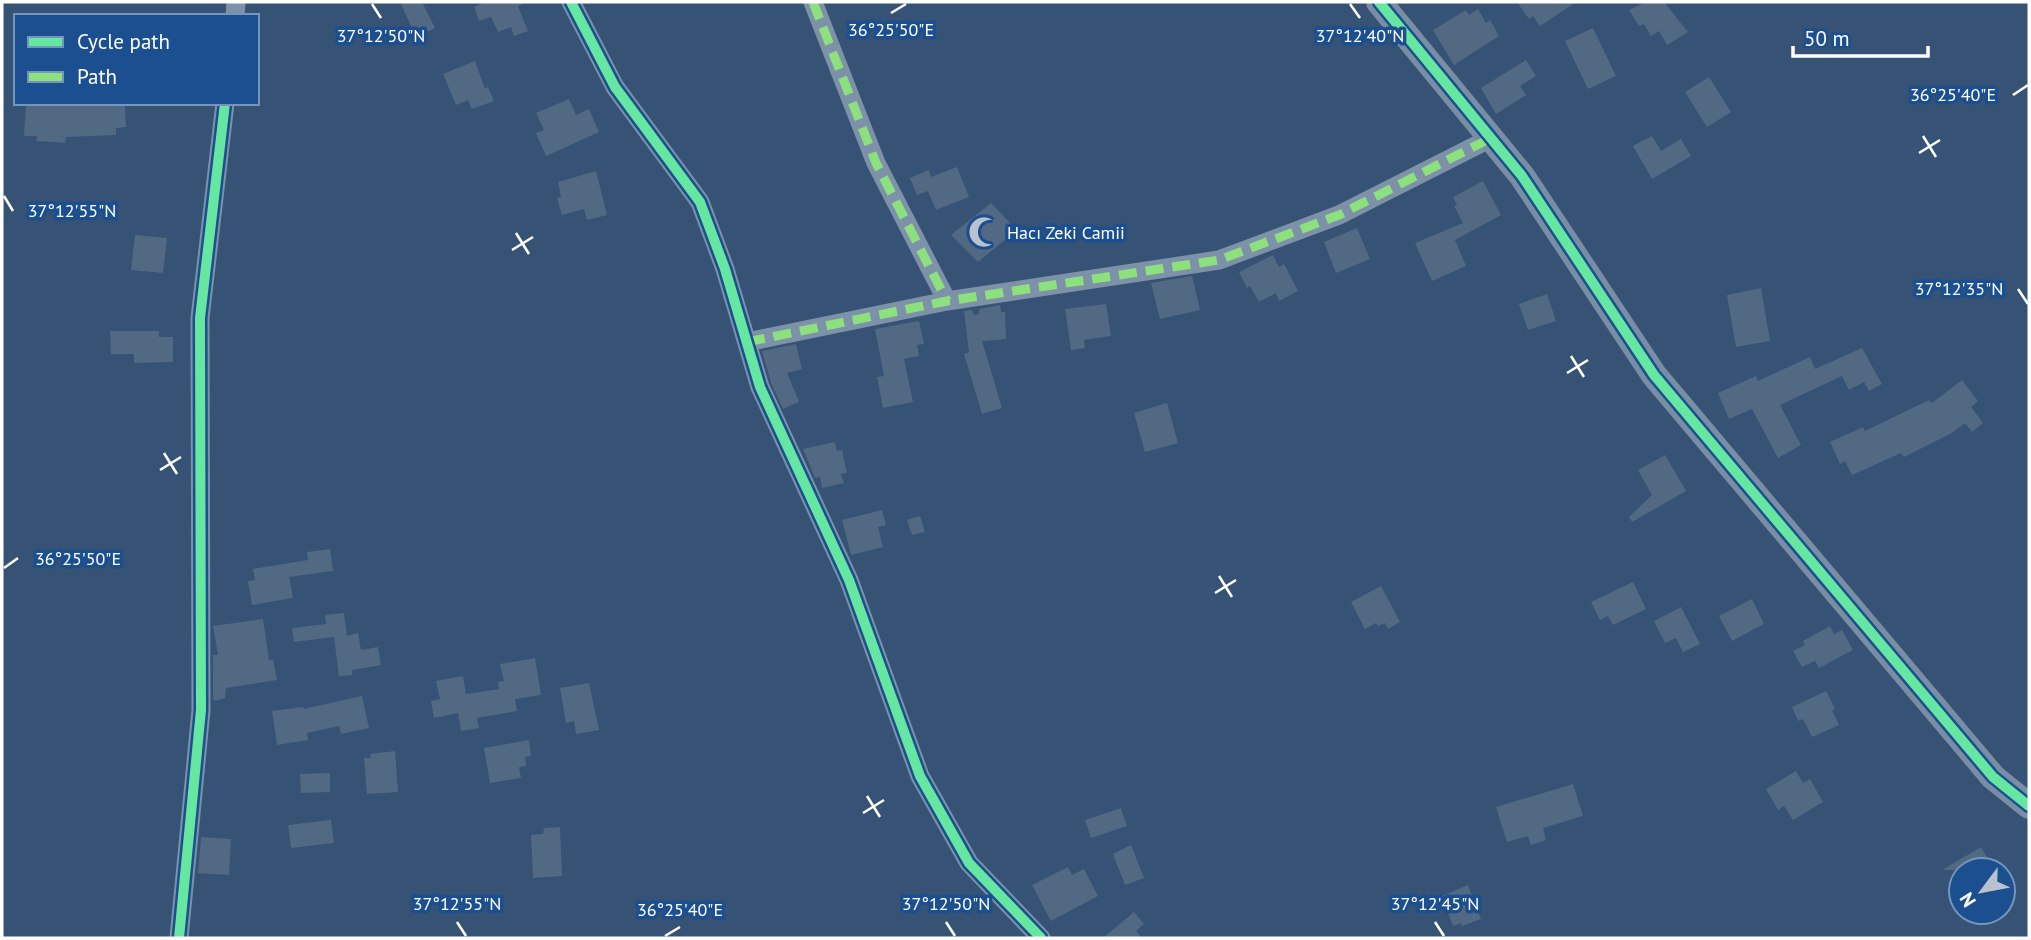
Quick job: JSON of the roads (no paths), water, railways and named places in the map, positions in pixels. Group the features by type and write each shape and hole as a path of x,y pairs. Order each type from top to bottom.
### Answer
{"street":[{"path":"571,2 615,87 700,202 725,269 760,387 849,580 920,776 969,863 1041,938"},
{"path":"813,2 876,163 947,301"},
{"path":"1378,2 1522,176 1654,375 1993,777 2029,806"},
{"path":"179,938 201,710 200,318 225,105"},
{"path":"747,342 947,301 1219,260 1339,215 1491,138"}],"place":[{"name":"Hacı Zeki Camii","path":"984,232"}]}
